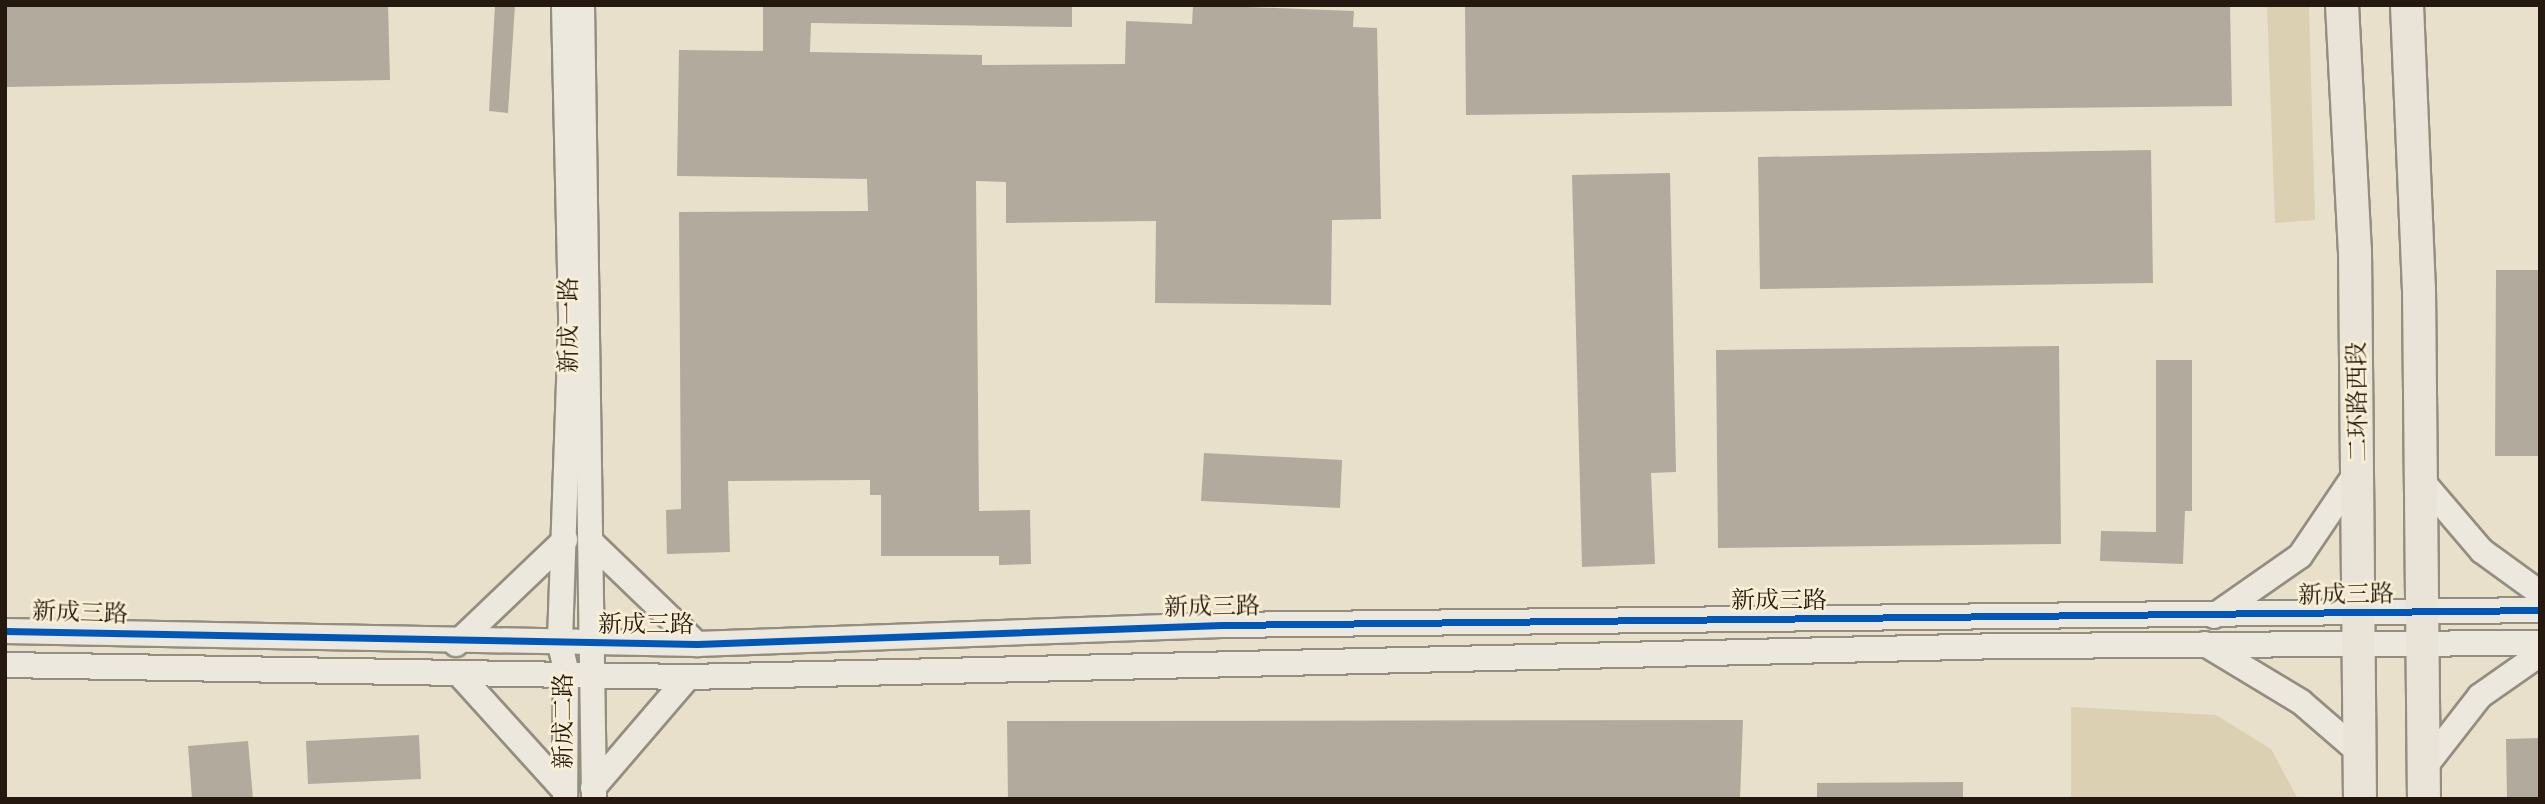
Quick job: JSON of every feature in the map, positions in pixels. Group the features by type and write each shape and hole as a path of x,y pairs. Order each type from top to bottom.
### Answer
{"main road":[{"name":"二环路西段","path":"2342,5 2359,469 2360,799"},
{"path":"2407,5 2419,289 2417,475 2424,783"}],"street":[{"name":"新成一路","path":"560,644 570,325 564,5"},
{"name":"新成一路","path":"582,5 594,545 592,644"},
{"path":"2213,617 2300,556 2359,469"},
{"path":"2417,475 2482,551 2540,593"},
{"path":"456,644 565,540"},
{"path":"594,545 697,644"},
{"path":"2421,628 2540,610"},
{"name":"新成三路","path":"5,631 456,644 697,644 1222,625 2213,617 2360,629"},
{"path":"2421,628 2540,643"},
{"name":"新成三路","path":"5,665 459,674 566,671 595,676 688,677 2204,643 2360,629 2421,628"},
{"path":"2204,643 2301,702 2360,753"},
{"name":"新成二路","path":"560,644 566,671 564,794"},
{"name":"新成二路","path":"592,644 595,676 594,793"},
{"path":"2424,783 2480,696 2540,654"},
{"path":"459,674 564,794"},
{"path":"594,793 688,677"}],"shaded area":[{"path":"2267,5 2309,5 2315,220 2275,223"},
{"path":"2071,707 2216,715 2271,749 2298,799 2071,799"}],"building":[{"path":"5,5 388,5 390,80 5,87"},
{"path":"495,5 515,5 508,113 489,111"},
{"path":"763,5 1072,5 1072,27 811,23 810,52 982,55 982,65 1125,64 1126,21 1192,24 1193,5 1354,11 1353,27 1377,28 1381,219 1332,220 1331,305 1155,303 1156,221 1006,223 1006,182 976,181 979,511 1030,510 1031,564 999,565 999,556 881,556 881,495 870,495 870,480 728,481 730,552 667,554 666,510 681,509 679,212 868,211 867,179 677,176 679,50 763,51"},
{"path":"1465,5 2230,5 2232,106 1466,115"},
{"path":"2151,150 2153,283 1760,289 1758,157"},
{"path":"1670,173 1676,472 1651,473 1655,564 1582,567 1572,175"},
{"path":"2496,270 2540,270 2540,456 2495,456"},
{"path":"2059,346 2061,544 1718,548 1716,350"},
{"path":"2156,360 2192,360 2192,511 2185,511 2183,564 2100,561 2101,531 2156,532"},
{"path":"1204,453 1342,460 1340,508 1201,501"},
{"path":"1743,720 1740,799 1008,799 1007,721"},
{"path":"419,735 421,779 308,784 306,741"},
{"path":"2540,738 2540,799 2507,799 2506,739"},
{"path":"248,741 253,799 192,799 188,746"},
{"path":"1963,782 1963,799 1817,799 1817,783"}],"cycle path":[{"path":"5,631 697,644 1222,625 2540,610"}]}
